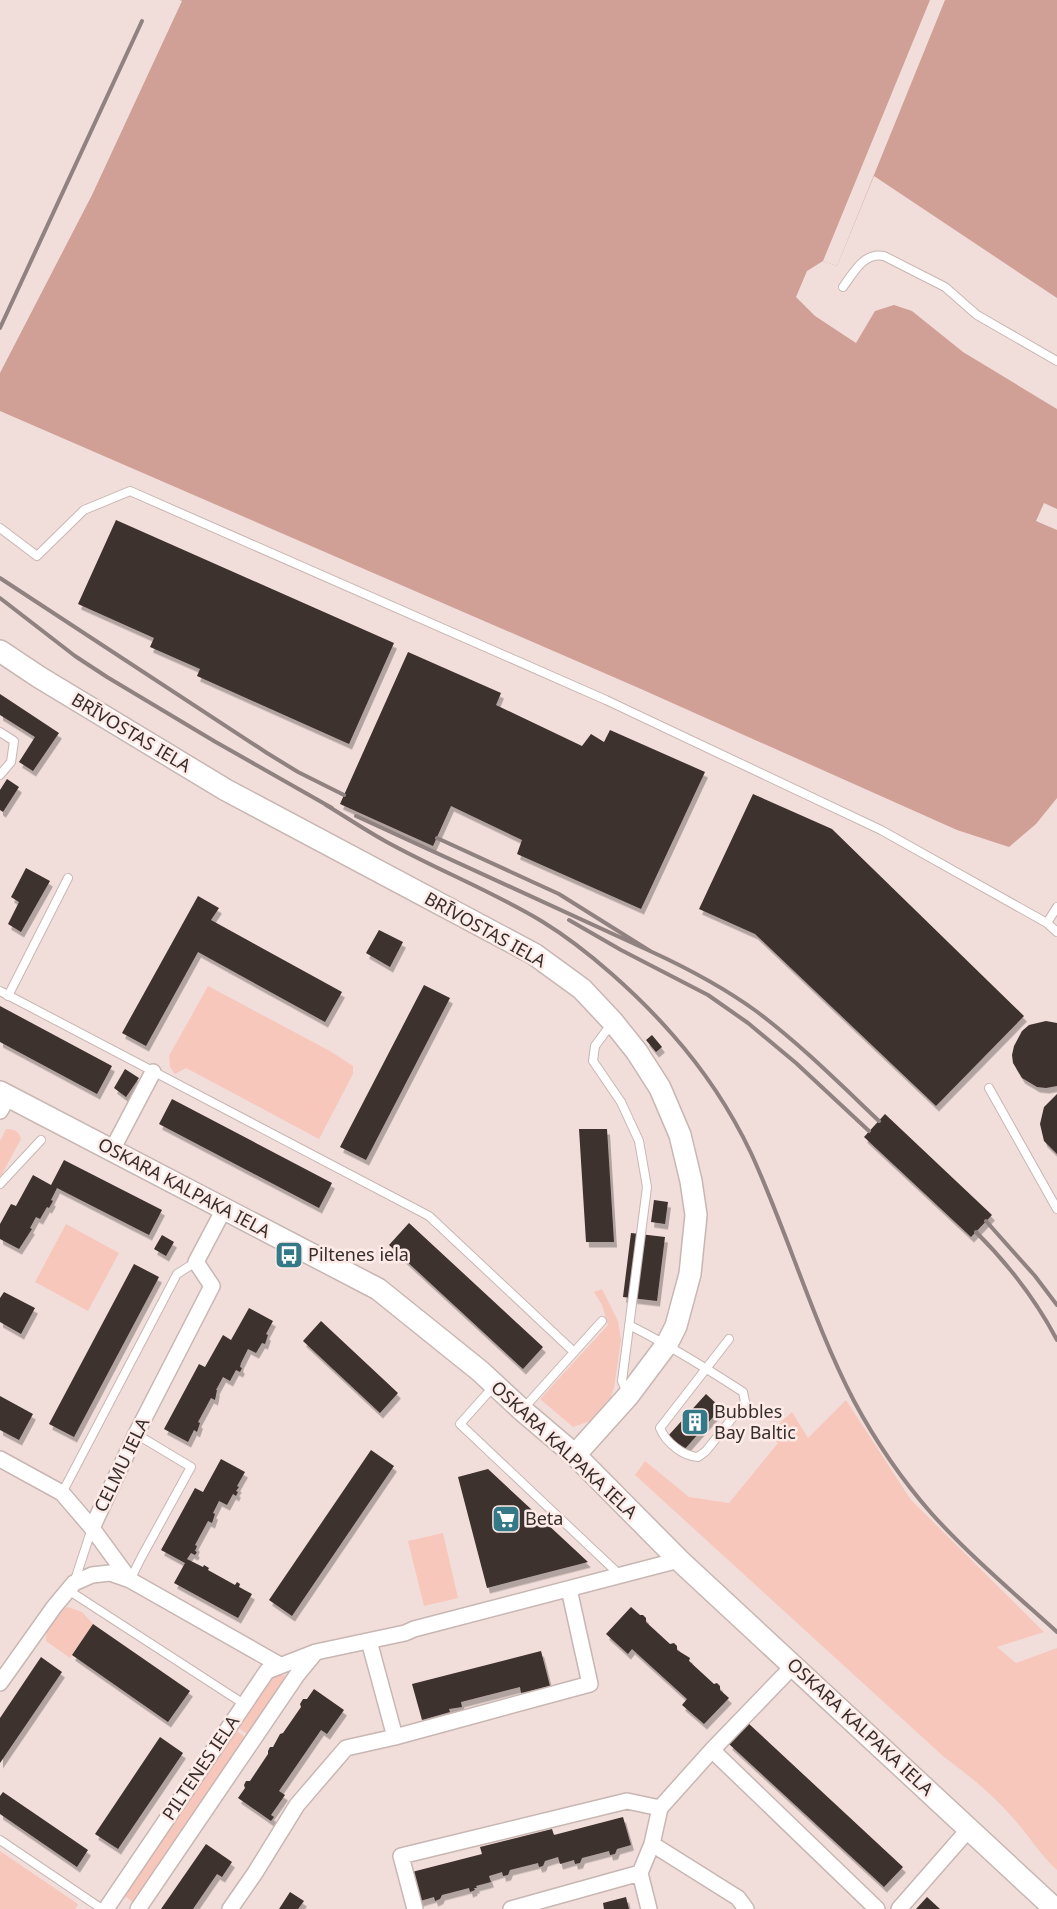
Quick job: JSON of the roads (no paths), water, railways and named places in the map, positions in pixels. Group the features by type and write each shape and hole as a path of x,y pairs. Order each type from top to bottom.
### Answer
{"main road":[{"name":"BRĪVOSTAS IELA","path":"0,651 39,677 226,790 534,954 582,989 613,1022 637,1052 660,1088 680,1136 691,1181 696,1215 690,1274 676,1326 667,1344 628,1396 575,1455"},
{"name":"OSKARA KALPAKA IELA","path":"3,1100 112,1150 378,1289 480,1371 575,1455 679,1560 1055,1909"}],"street":[{"path":"112,1150 153,1072"},
{"path":"196,1262 224,1209"},
{"name":"CELMU IELA","path":"130,1580 92,1528 136,1434 212,1286 196,1262"},
{"path":"0,1459 62,1493 92,1528"},
{"name":"PILTENES IELA","path":"106,1909 267,1671 316,1652 369,1641 679,1560"},
{"path":"0,1683 71,1586 92,1575 110,1573 130,1580 280,1665"},
{"path":"230,1909 255,1873 297,1805 346,1748 395,1737 590,1684 569,1589"},
{"path":"369,1641 395,1737"},
{"name":"PILTENES IELA","path":"138,1909 297,1675 316,1652"},
{"path":"649,1909 640,1873 652,1844 660,1808 712,1750 794,1665"},
{"path":"712,1750 877,1909"},
{"path":"415,1909 400,1856 627,1801 660,1808"},
{"path":"900,1909 969,1829"},
{"path":"652,1844 738,1898 746,1909"},
{"path":"511,1909 640,1873"}],"lane":[{"path":"843,287 865,260 878,255 884,256 944,287 977,315 1057,361"},
{"path":"0,528 37,556 84,510 130,491 615,704 881,830 1047,923 1057,932"},
{"path":"0,732 14,741 11,762 0,775"},
{"path":"8,996 68,878"},
{"path":"1047,923 1057,907"},
{"path":"0,991 429,1216 574,1352"},
{"path":"613,1022 595,1046 593,1061 621,1102 639,1141 647,1187 622,1381 628,1396"},
{"path":"989,1088 1057,1209"},
{"path":"0,1184 41,1140"},
{"path":"62,1493 176,1274 196,1262"},
{"path":"522,1410 602,1321"},
{"path":"630,1325 667,1344 706,1368 744,1392 745,1402 706,1451 698,1457 687,1456 663,1436 660,1428 706,1368 729,1339"},
{"path":"494,1385 460,1424 622,1576"},
{"path":"130,1580 191,1467 136,1434"},
{"path":"92,1528 71,1586 244,1704"},
{"path":"0,1840 102,1909"}],"railway":[{"path":"0,328 142,21"},
{"path":"0,578 267,753 298,772 344,795"},
{"path":"0,598 75,656 107,677 332,808"},
{"path":"326,805 385,841 504,900 560,933 611,974 644,1004 672,1034 695,1061 716,1091 743,1137 777,1215 839,1371 880,1446 910,1488 947,1530 993,1575 1057,1632"},
{"path":"356,816 650,951 559,894 437,838"},
{"path":"569,920 621,950 708,995 748,1023 796,1063 869,1131"},
{"path":"650,951 704,978 756,1011 804,1050 879,1121"},
{"path":"986,1221 1035,1276 1057,1305"},
{"path":"976,1232 1021,1283 1057,1340"}],"place":[{"name":"Piltenes iela","path":"289,1255"},
{"name":"Bubbles Bay Baltic","path":"695,1422"},
{"name":"Beta","path":"506,1519"}]}
